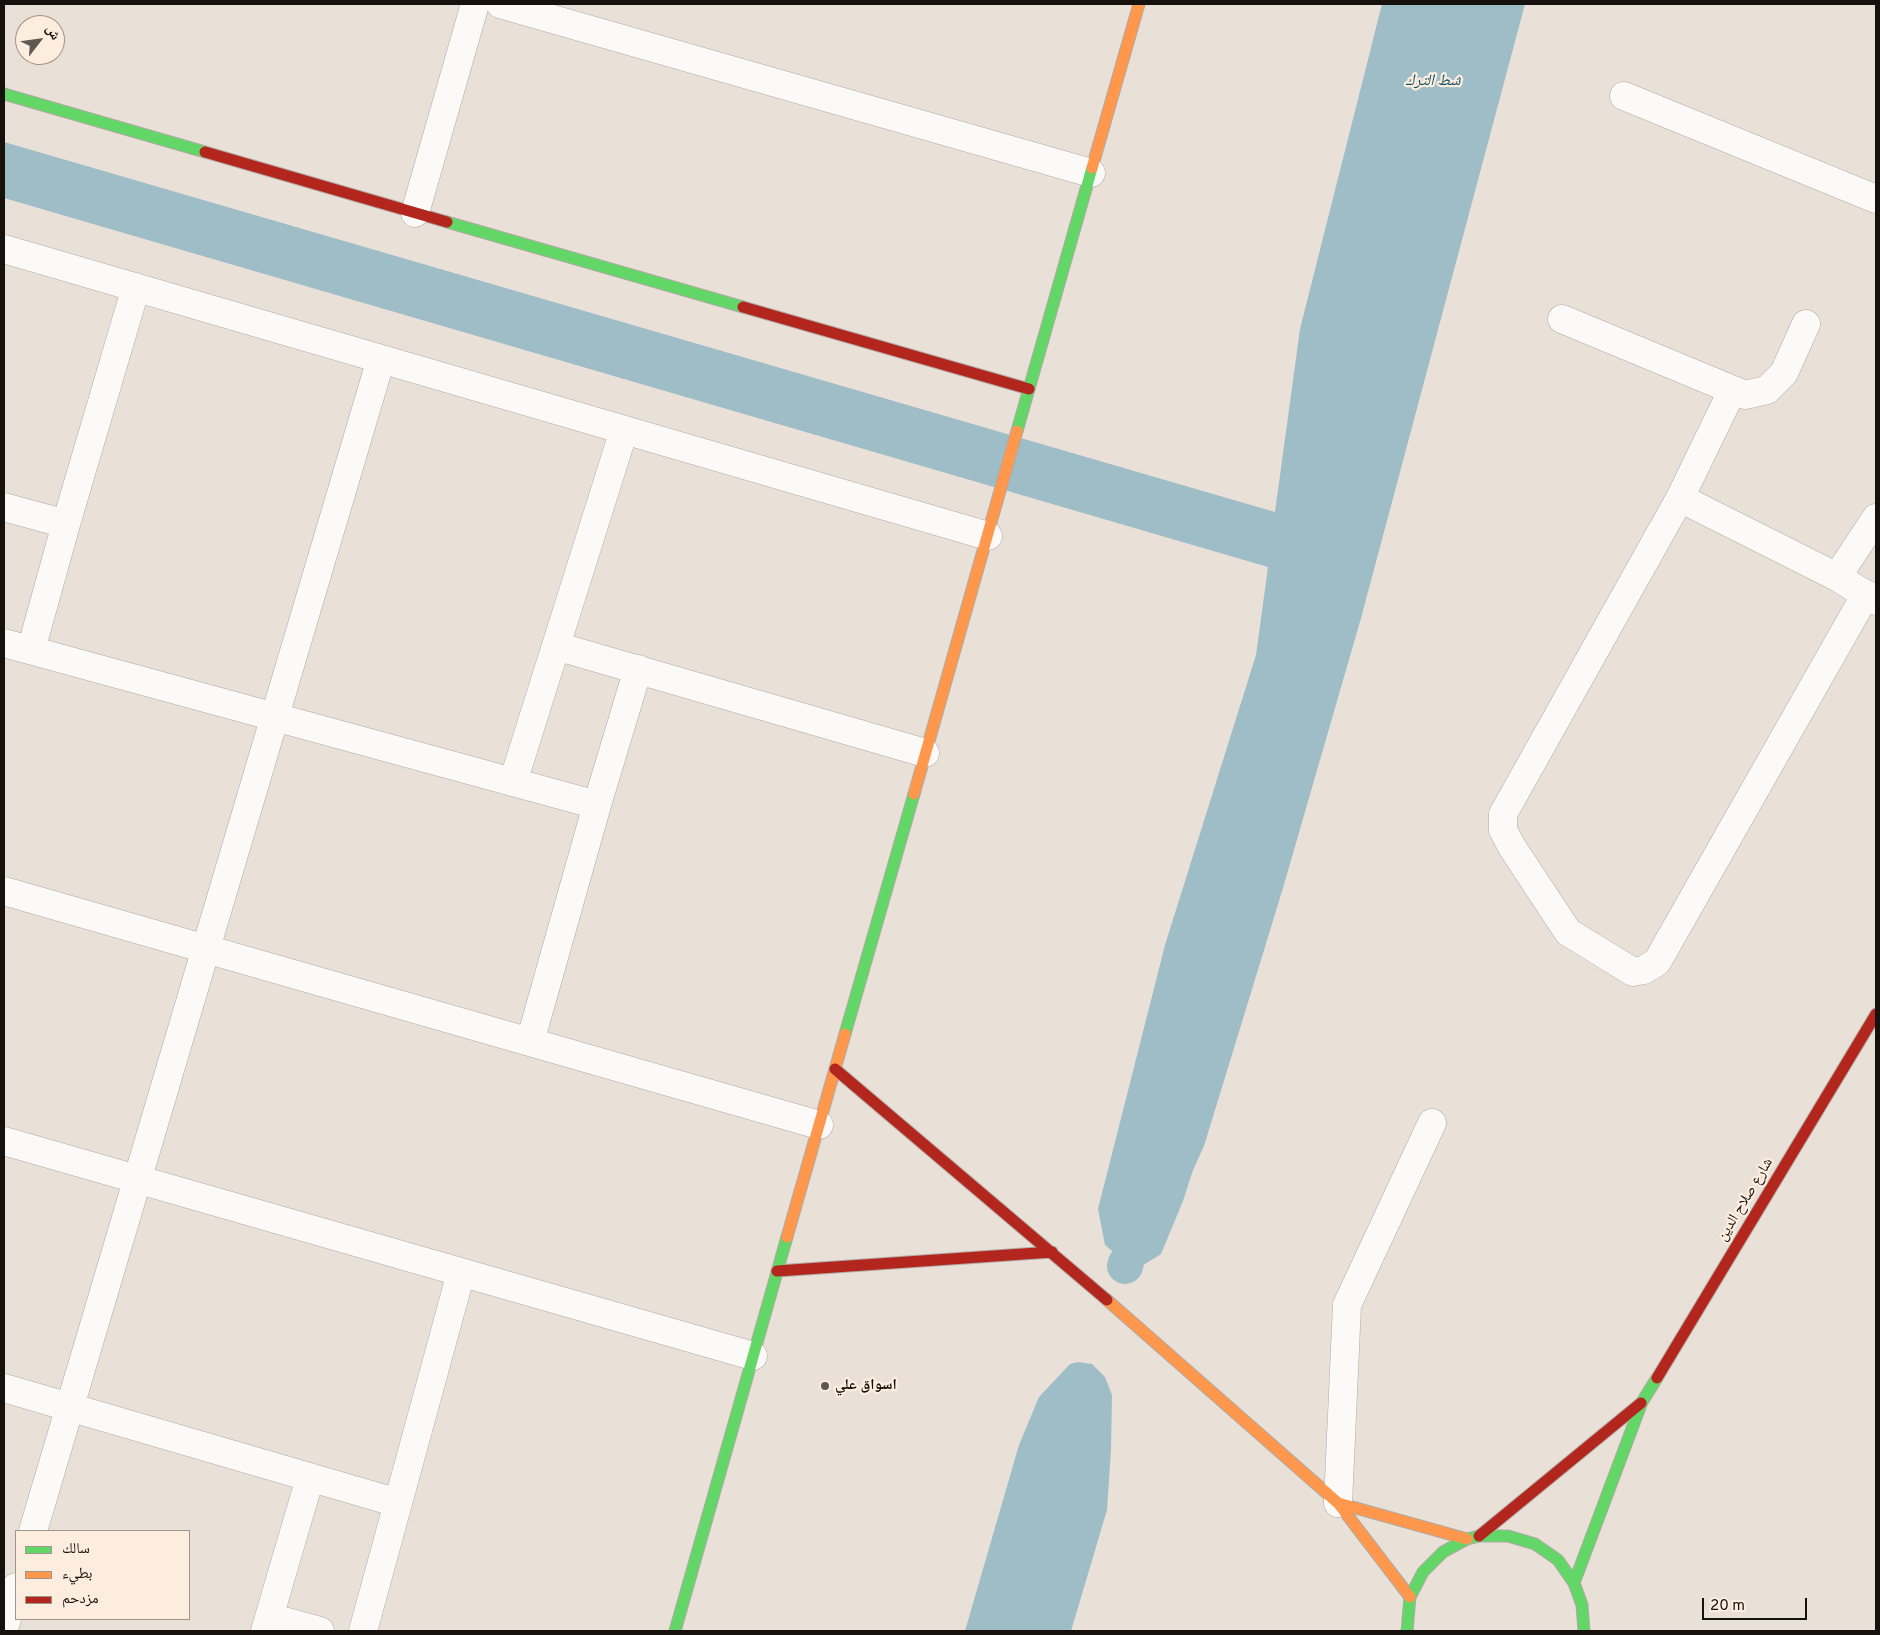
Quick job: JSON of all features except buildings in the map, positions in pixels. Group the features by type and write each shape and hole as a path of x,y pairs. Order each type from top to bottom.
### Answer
{"street":[{"path":"415,213 475,4"},
{"path":"500,4 1091,173"},
{"path":"675,1631 1139,4"},
{"path":"4,94 1029,389"},
{"path":"1624,96 1876,199"},
{"path":"4,249 988,536"},
{"path":"31,650 136,287"},
{"path":"1562,319 1745,396 1767,390 1784,373 1806,324"},
{"path":"33,1530 381,359"},
{"path":"1680,498 1837,576 1871,598 1656,962 1644,970 1633,972 1568,932 1512,848 1503,830 1503,814 1680,498 1732,391"},
{"path":"513,782 624,430"},
{"path":"4,507 66,524"},
{"path":"1837,576 1876,518"},
{"path":"4,643 597,805"},
{"path":"556,646 925,753"},
{"path":"530,1042 597,805 638,669"},
{"path":"4,891 819,1125"},
{"name":"شارع صلاح الدين","path":"1574,1583 1642,1402 1876,1014"},
{"path":"835,1069 1052,1252 1338,1503 1410,1597"},
{"path":"1338,1503 1347,1305 1432,1123"},
{"path":"4,1141 753,1356"},
{"path":"777,1272 1052,1252"},
{"path":"363,1631 461,1273"},
{"path":"4,1388 398,1503"},
{"name":"شارع صلاح الدين","path":"1479,1536 1642,1402"},
{"path":"310,1478 267,1624 320,1631"},
{"path":"1338,1503 1468,1539"},
{"path":"1407,1631 1406,1617 1410,1597 1423,1572 1443,1552 1468,1539 1479,1536 1508,1536 1535,1544 1558,1560 1574,1583 1582,1605 1585,1630"},
{"path":"4,1630 15,1591"}],"water":[{"name":"شط الترك","path":"1382,4 1525,4 1361,618 1283,888 1204,1146 1161,1254 1145,1264 1126,1263 1105,1245 1098,1209 1165,945 1256,655 1268,567 4,198 4,142 1275,512 1300,329"},
{"path":"1078,1362 1092,1364 1105,1377 1112,1395 1111,1449 1107,1510 1071,1631 965,1631 1019,1445 1039,1397 1070,1364"}],"traffic: fast":[{"path":"4,94 205,152"},
{"path":"1017,431 1092,168"},
{"path":"447,222 743,307"},
{"path":"845,1034 914,794"},
{"path":"675,1631 787,1237"},
{"path":"1574,1583 1642,1402 1657,1378"},
{"path":"1407,1631 1410,1597 1423,1572 1443,1552 1467,1539 1479,1536 1508,1536 1535,1544 1558,1560 1574,1583 1582,1605 1584,1631"}],"traffic: slow":[{"path":"1092,168 1139,4"},
{"path":"914,794 1017,431"},
{"path":"787,1237 845,1034"},
{"path":"1107,1300 1338,1503 1410,1597"},
{"path":"1338,1503 1467,1539"}],"traffic: jam":[{"path":"205,152 447,222"},
{"path":"743,307 1029,389"},
{"path":"1657,1378 1876,1014"},
{"path":"835,1069 1107,1300"},
{"path":"777,1271 1052,1252"},
{"path":"1479,1536 1641,1403"}],"place":[{"name":"اسواق علي","path":"825,1386"}]}
